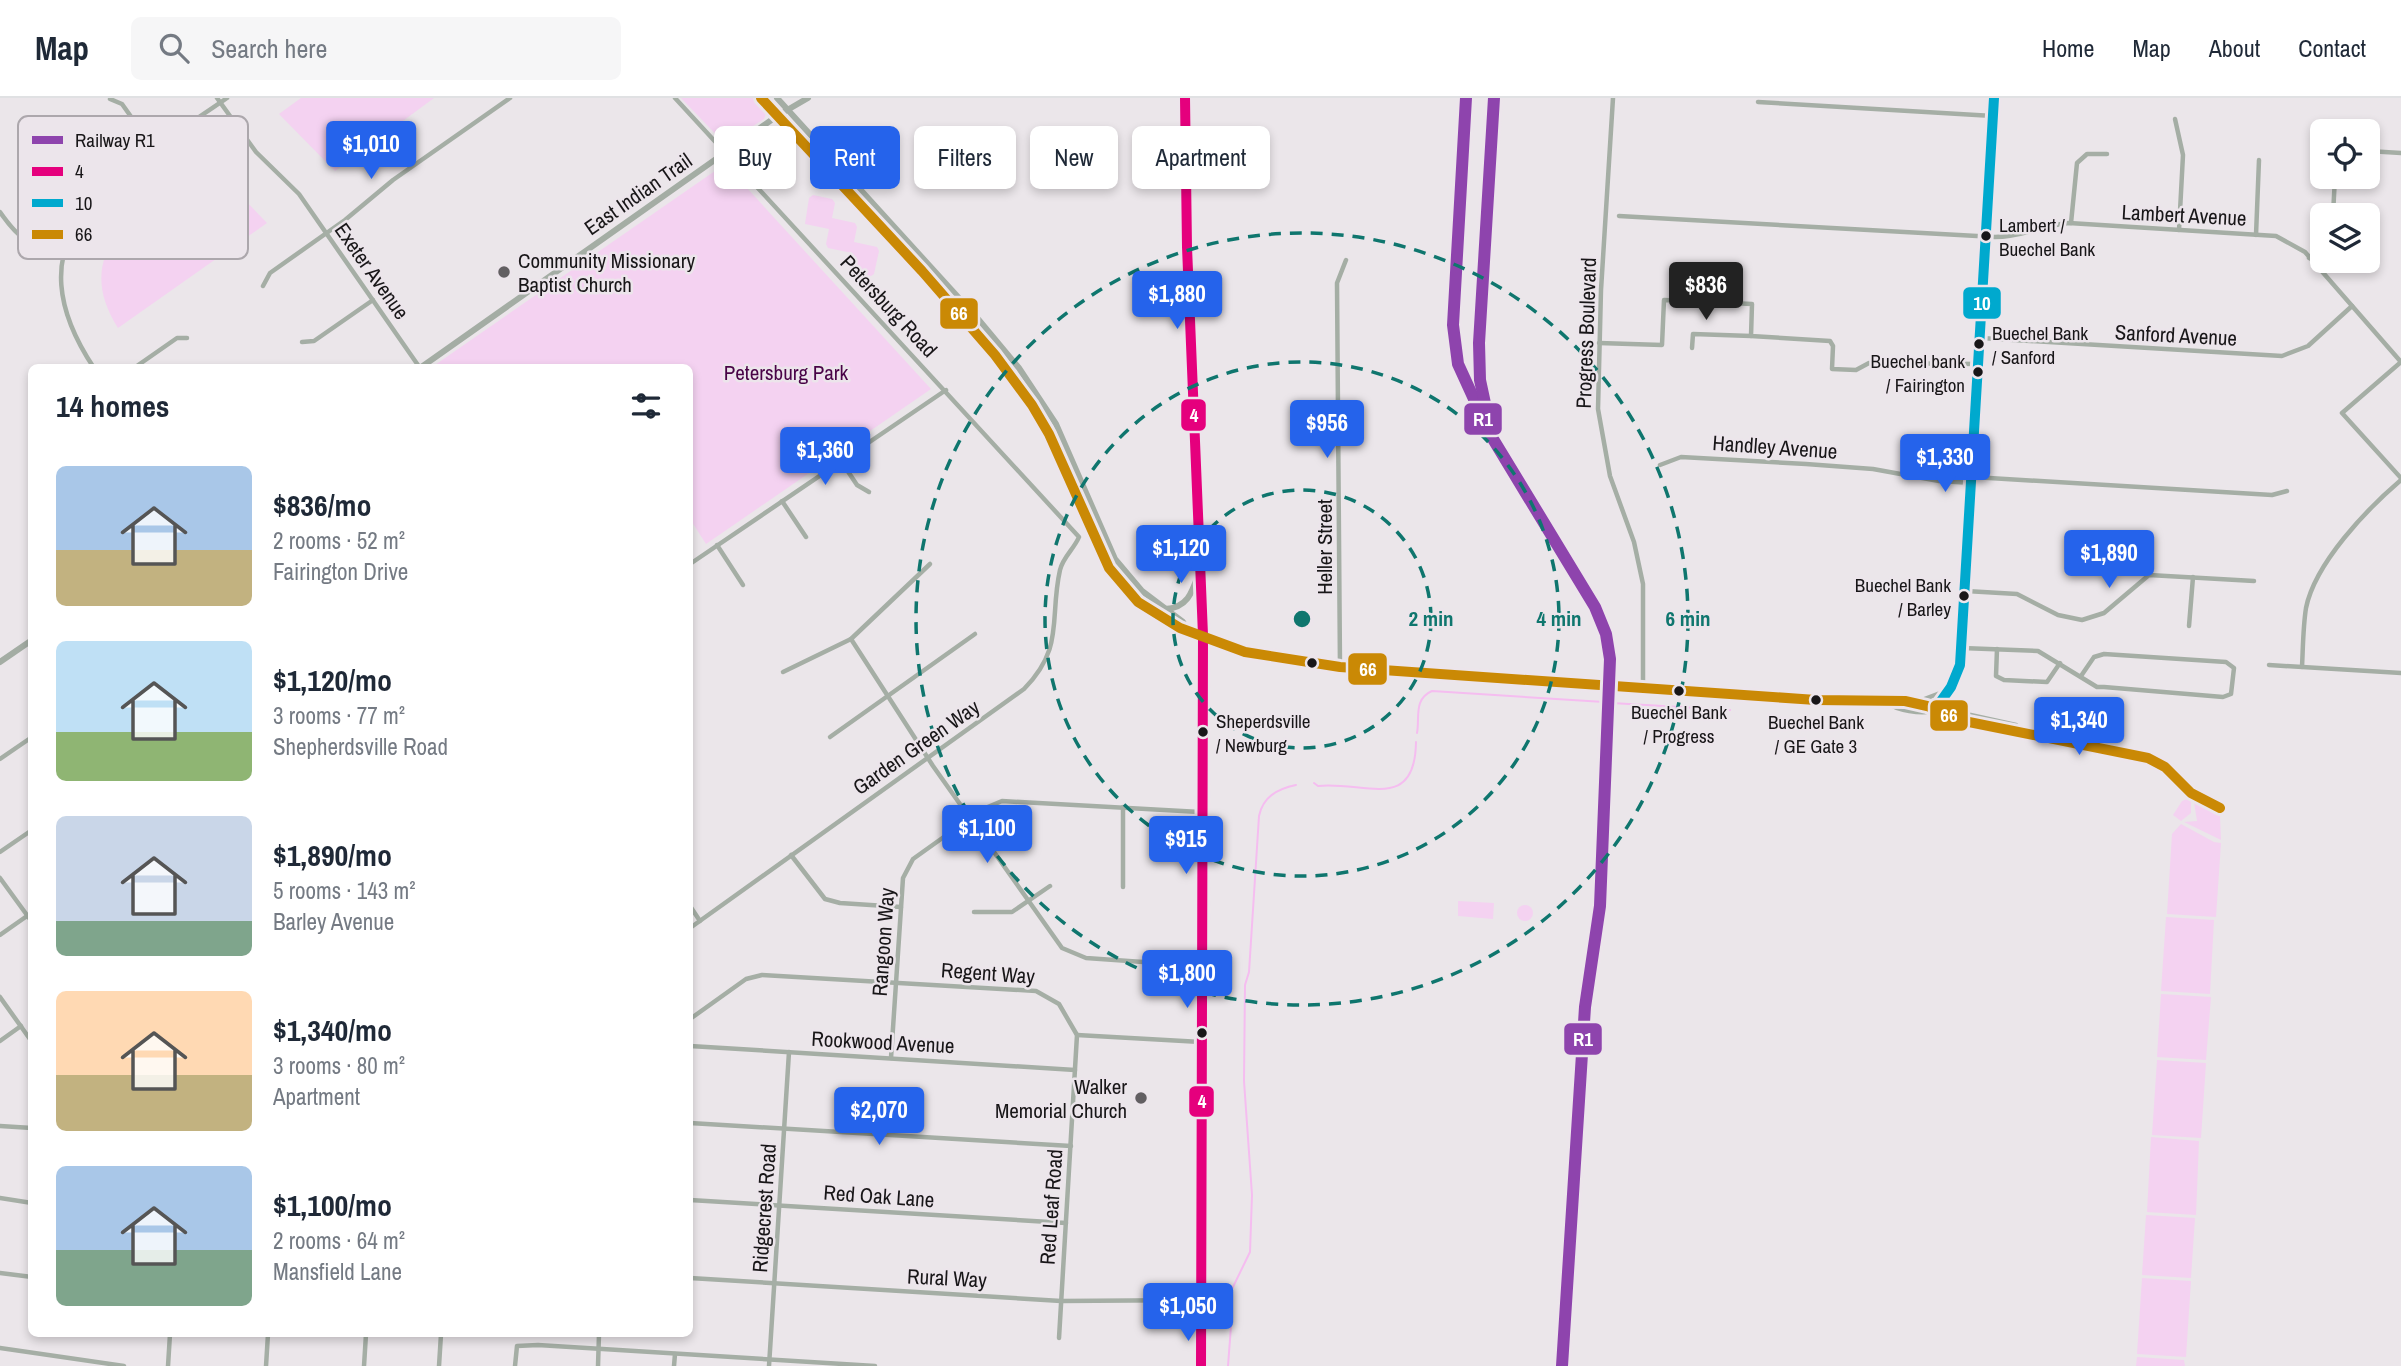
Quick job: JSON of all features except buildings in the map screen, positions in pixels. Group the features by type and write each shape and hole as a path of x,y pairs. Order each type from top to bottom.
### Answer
{"main road":[{"path":"761,98 925,274 1017,384 1049,434 1100,554 1119,583 1150,611 1180,628 1203,635"},
{"path":"777,98 1019,368 1056,424 1115,559 1130,579 1188,629"},
{"name":"East Indian Trail","path":"763,126 808,98"},
{"path":"1185,98 1187,247 1203,635 1200,812 1201,1366"},
{"name":"East Indian Trail","path":"426,364 714,161"},
{"path":"1163,609 1178,607 1187,601 1200,567"},
{"path":"0,662 28,643"}],"street":[{"path":"197,116 218,100 227,98"},
{"path":"263,286 270,273 327,234 393,180 510,98"},
{"name":"Petersburg Road","path":"675,98 714,140"},
{"name":"Progress Boulevard","path":"1614,98 1599,343 1598,409 1604,454 1633,542 1643,584 1643,688"},
{"path":"1886,702 1891,706 1926,713 1934,711 1950,689 1959,670 1973,478 1994,98"},
{"path":"110,99 122,104 130,116"},
{"name":"Exeter Avenue","path":"218,100 230,116"},
{"path":"1758,102 1993,116"},
{"path":"2175,119 2183,155 2179,230"},
{"name":"Exeter Avenue","path":"248,141 256,152 292,184 417,364"},
{"path":"2380,152 2401,153"},
{"path":"2071,223 2077,163 2087,154 2108,153"},
{"path":"2256,234 2259,160"},
{"name":"Petersburg Road","path":"759,189 1079,537"},
{"path":"0,212 18,236"},
{"name":"Lambert Avenue","path":"1619,216 2014,237 2048,225 2071,223 2256,234 2287,240 2309,258 2401,362"},
{"path":"62,259 59,286 62,307 77,344 91,364"},
{"name":"Heller Street","path":"1340,667 1337,283 1346,260"},
{"path":"302,342 314,341 373,300"},
{"path":"1599,343 1662,345 1664,300 1752,304 1751,336"},
{"name":"Sanford Avenue","path":"1981,338 2282,356 2308,346 2352,306"},
{"path":"1692,348 1693,334 1751,336 1830,341 1833,346 1832,369 1856,370 1868,363 1979,365"},
{"path":"140,364 177,338 187,338"},
{"path":"2302,667 2306,609 2315,582 2372,507 2401,479 2343,413 2401,362"},
{"path":"693,562 946,390"},
{"name":"Handley Avenue","path":"1660,465 1681,457 1873,469 1921,477 2272,495 2287,491"},
{"path":"841,461 860,489 869,492"},
{"path":"1921,477 1942,473 1973,478"},
{"path":"782,501 806,537"},
{"name":"Garden Green Way","path":"693,926 1024,689 1038,672 1055,635 1062,565 1079,537"},
{"path":"717,545 743,585"},
{"path":"783,672 851,639 930,564"},
{"path":"1966,591 2017,594 2057,615 2082,620 2104,613 2144,576 2253,581"},
{"path":"2189,626 2193,577"},
{"path":"830,737 975,634"},
{"path":"1203,635 1245,652 1340,667 1913,703 1959,720 2148,758 2165,767 2191,793 2220,808"},
{"path":"851,639 928,758 1059,945 1074,956 1200,966"},
{"path":"1962,648 2038,651 2097,687 2223,697 2231,694 2234,668 2226,662 2104,654 2094,657 2081,676"},
{"path":"1997,649 1996,676 2004,680 2047,681 2060,663"},
{"path":"2269,665 2401,673"},
{"path":"1913,703 1950,689"},
{"path":"1945,696 1948,710 2016,725 2026,734"},
{"path":"0,759 28,740"},
{"name":"Rangoon Way","path":"891,1058 906,866 969,818 991,804 1002,801 1200,812"},
{"path":"1123,807 1123,887"},
{"path":"0,852 28,833"},
{"path":"791,855 825,899 840,903 901,907"},
{"path":"0,878 27,916 0,936"},
{"path":"974,912 1008,913 1050,886"},
{"path":"693,910 700,920"},
{"name":"Regent Way","path":"693,1017 751,977 769,975 1041,992 1059,1004 1077,1035"},
{"path":"0,997 28,1036"},
{"path":"0,1041 21,1026"},
{"path":"1077,1035 1201,1042"},
{"name":"Red Leaf Road","path":"1059,1338 1077,1035"},
{"name":"Rookwood Avenue","path":"693,1046 1076,1070"},
{"name":"Ridgecrest Road","path":"769,1366 789,1052"},
{"path":"693,1123 1071,1146"},
{"path":"0,1126 28,1128"},
{"path":"0,1198 28,1202"},
{"name":"Red Oak Lane","path":"693,1200 1066,1223"},
{"path":"0,1273 28,1276"},
{"name":"Rural Way","path":"693,1278 1061,1301 1202,1300"},
{"path":"168,1366 170,1337"},
{"path":"266,1366 268,1337"},
{"path":"364,1366 366,1337"},
{"path":"439,1366 441,1337"},
{"path":"598,1366 600,1337"},
{"path":"514,1366 517,1346 875,1366"},
{"path":"0,1348 124,1366"},
{"path":"674,1366 675,1354"}],"green space":[{"path":"301,98 434,98 335,171 279,114"},
{"path":"681,98 756,98 767,111 764,119 753,126 714,126 714,132"},
{"name":"Petersburg Park","path":"714,172 714,189 748,189 931,389 706,544 693,524 693,364 436,364"},
{"path":"813,195 832,199 835,203 832,218 855,223 857,227 854,242 877,247 879,251 874,274 871,276 850,272 852,253 828,248 826,244 829,229 805,224 809,198"},
{"path":"248,203 267,223 248,236"},
{"path":"105,259 216,259 118,328 104,298 102,272"},
{"path":"2182,801 2191,801 2191,813 2181,821 2173,815"},
{"path":"2194,802 2220,816 2221,840 2184,822 2197,821"},
{"path":"2181,824 2214,842 2221,843 2216,917 2167,914 2172,834"},
{"path":"1458,901 1494,903 1493,919 1458,916"},
{"path":"1525,905 1533,913 1525,921 1517,913"},
{"path":"2166,917 2214,920 2210,994 2161,991"},
{"path":"2161,994 2211,997 2206,1060 2157,1057"},
{"path":"2157,1060 2206,1063 2201,1138 2152,1135"},
{"path":"2151,1137 2199,1141 2196,1215 2147,1212"},
{"path":"2146,1215 2195,1218 2191,1278 2142,1275"},
{"path":"2142,1278 2191,1281 2186,1357 2137,1354"},
{"path":"2137,1357 2184,1360 2185,1366 2136,1366"}],"waterway":[{"path":"1417,733 1420,704 1432,691 1604,702"},
{"path":"1612,703 1730,710"},
{"path":"1314,783 1318,786 1369,789 1397,786 1407,778 1413,764 1416,742"},
{"path":"1232,1289 1250,1252 1252,1195 1244,1081 1245,985 1249,972 1259,816 1267,799 1296,785"},
{"path":"1228,1366 1231,1326 1229,1309"}],"rail line":[{"name":"R1","path":"1466,98 1453,325 1458,364 1490,434 1595,607 1606,634 1610,659 1600,906 1585,1007 1562,1366"},
{"name":"R1","path":"1486,408 1480,380 1479,343 1494,98"}],"transit line":[{"name":"66","path":"761,98 922,271 995,355 1032,405 1049,434 1109,568 1138,602 1180,628 1245,652 1340,667 1816,700 1905,701 1927,706 1959,720 2148,758 2165,767 2191,793 2220,808"},
{"name":"4","path":"1185,98 1187,247 1203,635 1201,1366"},
{"name":"10","path":"1934,711 1951,687 1960,665 1994,98"}],"place":[{"name":"Lambert / Buechel Bank","path":"1986,236"},
{"name":"Community Missionary Baptist Church","path":"504,272"},
{"name":"Buechel Bank / Sanford","path":"1979,344"},
{"name":"Buechel bank / Fairington","path":"1978,372"},
{"name":"Buechel Bank / Barley","path":"1964,596"},
{"name":"Buechel Bank / Progress","path":"1679,691"},
{"name":"Buechel Bank / GE Gate 3","path":"1816,700"},
{"name":"Sheperdsville / Newburg","path":"1203,732"},
{"name":"Walker Memorial Church","path":"1141,1098"}]}
